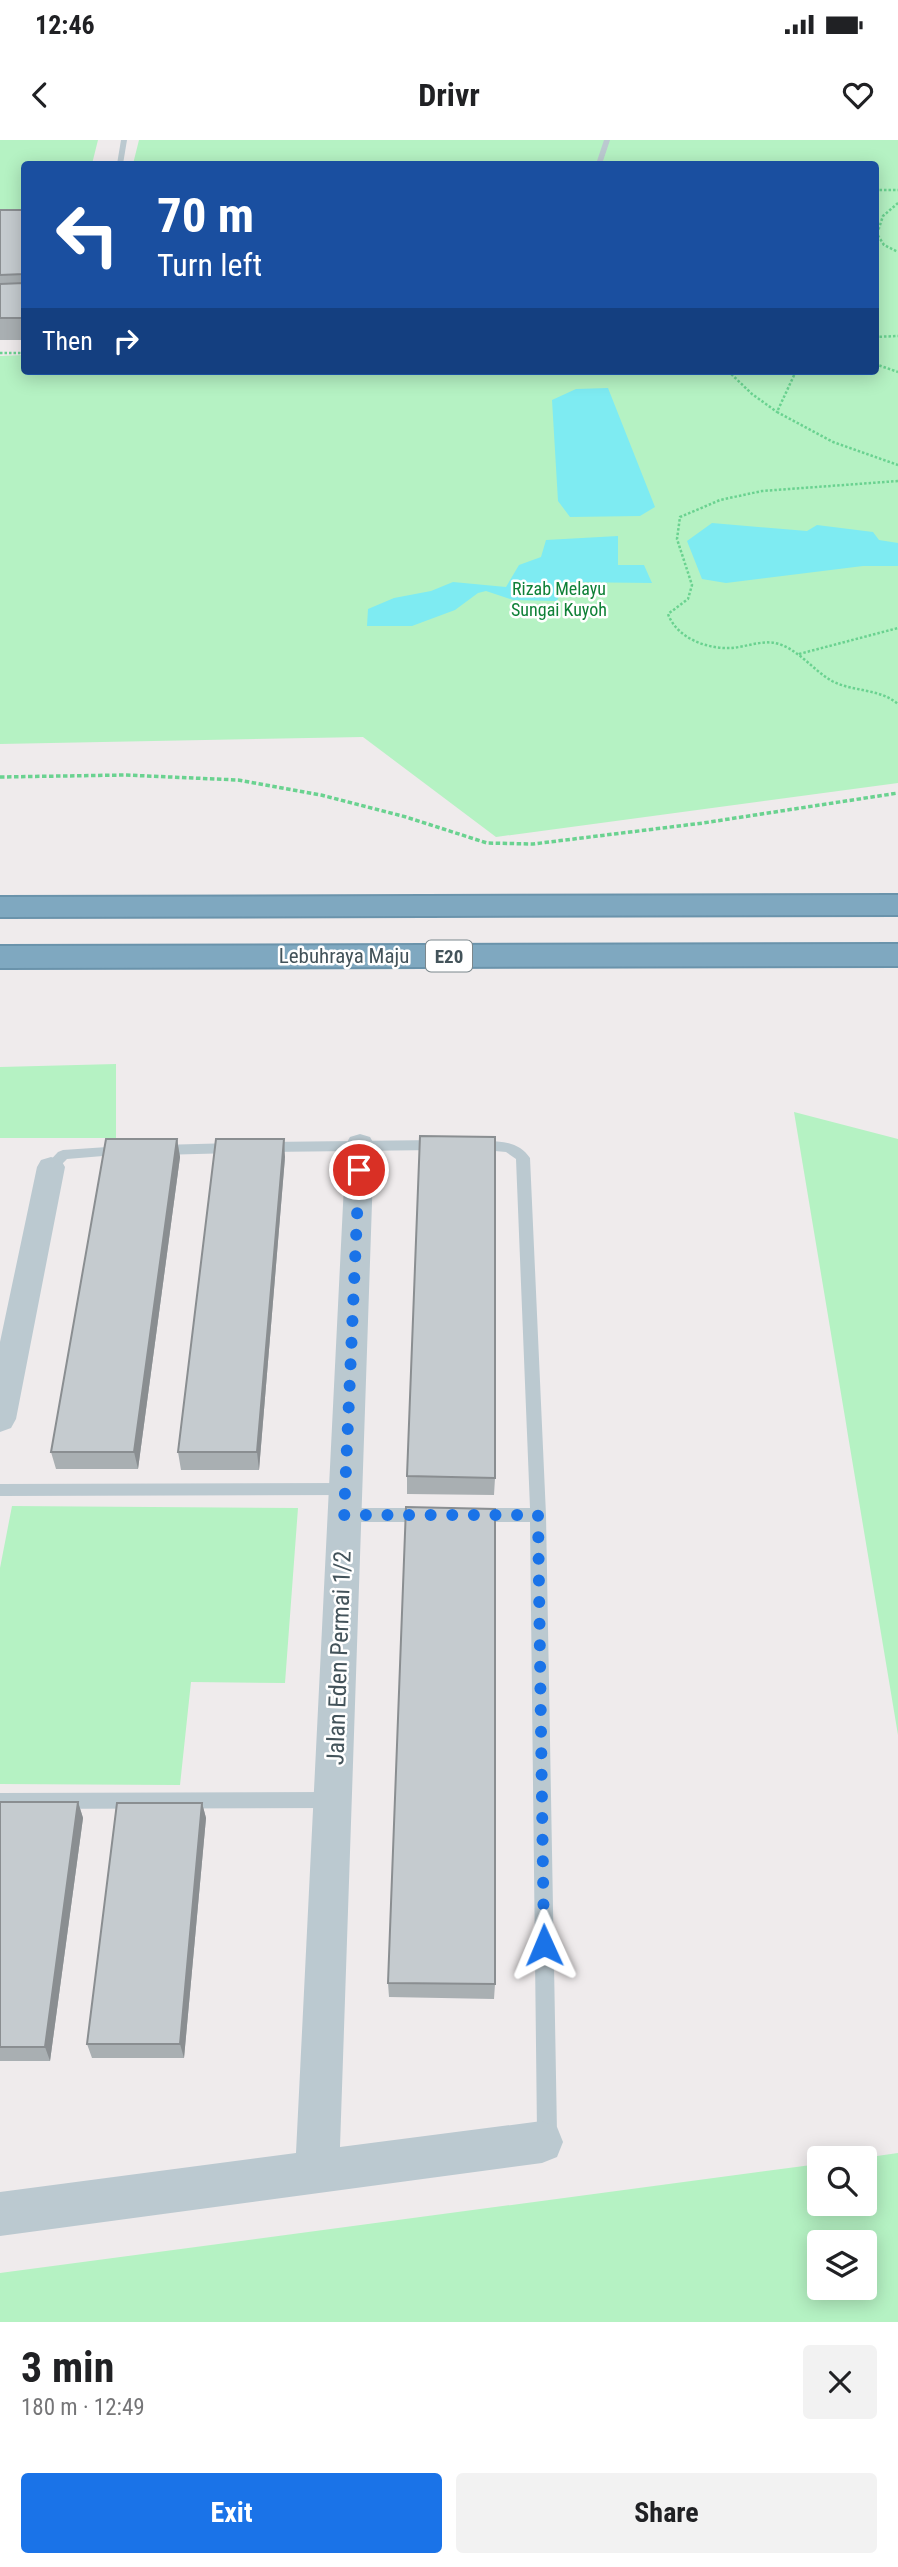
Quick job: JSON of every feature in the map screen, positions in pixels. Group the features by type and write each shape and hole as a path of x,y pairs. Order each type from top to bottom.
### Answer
{"highway":[{"path":"0,907 898,905"},
{"name":"Lebuhraya Maju","path":"0,957 898,955"}],"street":[{"name":"Jalan Eden Permai 1/2","path":"317,2172 360,1144"},
{"path":"0,1419 51,1167"},
{"path":"0,2214 542,2142"}],"lane":[{"path":"120,161 124,140"},
{"path":"600,161 607,140"},
{"path":"51,1167 63,1155 74,1153 360,1144 504,1147 519,1152 523,1158 538,1515 547,2133 542,2142"},
{"path":"0,1490 345,1502 448,1515 538,1515"},
{"path":"0,1801 333,1800"}],"path":[{"path":"879,190 898,190"},
{"path":"879,219 891,206 898,203"},
{"path":"879,237 884,245 898,253"},
{"path":"879,337 898,336"},
{"path":"0,354 21,353"},
{"path":"879,365 898,372"},
{"path":"732,375 752,394 777,411 833,442 898,466"},
{"path":"777,411 779,400 789,391 795,375"},
{"path":"898,481 790,486 753,492 706,503 680,517 677,538 692,585 688,599 668,614 671,626 683,635 703,643 725,648 778,644 841,685 871,691 892,698 898,704"},
{"path":"798,655 898,628"},
{"path":"0,777 125,775 238,780 321,795 405,817 487,843 533,844 703,823 898,793"}],"green space":[{"path":"0,140 98,140 93,161 21,161 21,220 0,221"},
{"name":"Rizab Melayu Sungai Kuyoh","path":"139,140 898,140 898,783 496,837 363,737 0,744 0,356 21,355 21,375 879,375 879,161 134,161"},
{"path":"116,1064 116,1138 0,1138 0,1067"},
{"path":"794,1112 898,1139 898,1735"},
{"path":"12,1506 298,1508 285,1683 191,1682 180,1785 0,1784 0,1568"},
{"path":"898,2153 898,2322 0,2322 0,2273 807,2166 807,2216 877,2216 877,2156"}],"water":[{"path":"608,388 655,507 640,516 570,517 558,501 552,400 576,389"},
{"path":"712,523 807,531 817,525 873,532 879,540 898,543 898,566 863,566 726,583 702,579 687,541"},
{"path":"618,536 618,565 644,565 652,583 565,582 557,601 513,600 486,591 478,593 455,610 412,626 367,626 368,609 394,598 431,591 453,582 506,587 519,565 541,557 546,540"}],"building":[{"path":"0,210 21,210 21,274 0,275"},
{"path":"21,283 21,318 0,318 0,284"},
{"path":"420,1136 495,1137 495,1478 407,1476"},
{"path":"106,1139 177,1139 134,1452 51,1452"},
{"path":"216,1139 284,1139 257,1452 178,1452"},
{"path":"406,1507 495,1509 495,1984 388,1983"},
{"path":"0,1802 78,1802 45,2047 0,2047"},
{"path":"117,1803 202,1803 180,2044 87,2044"}],"route":[{"path":"359,1170 344,1515 538,1515 544,1945"}]}
